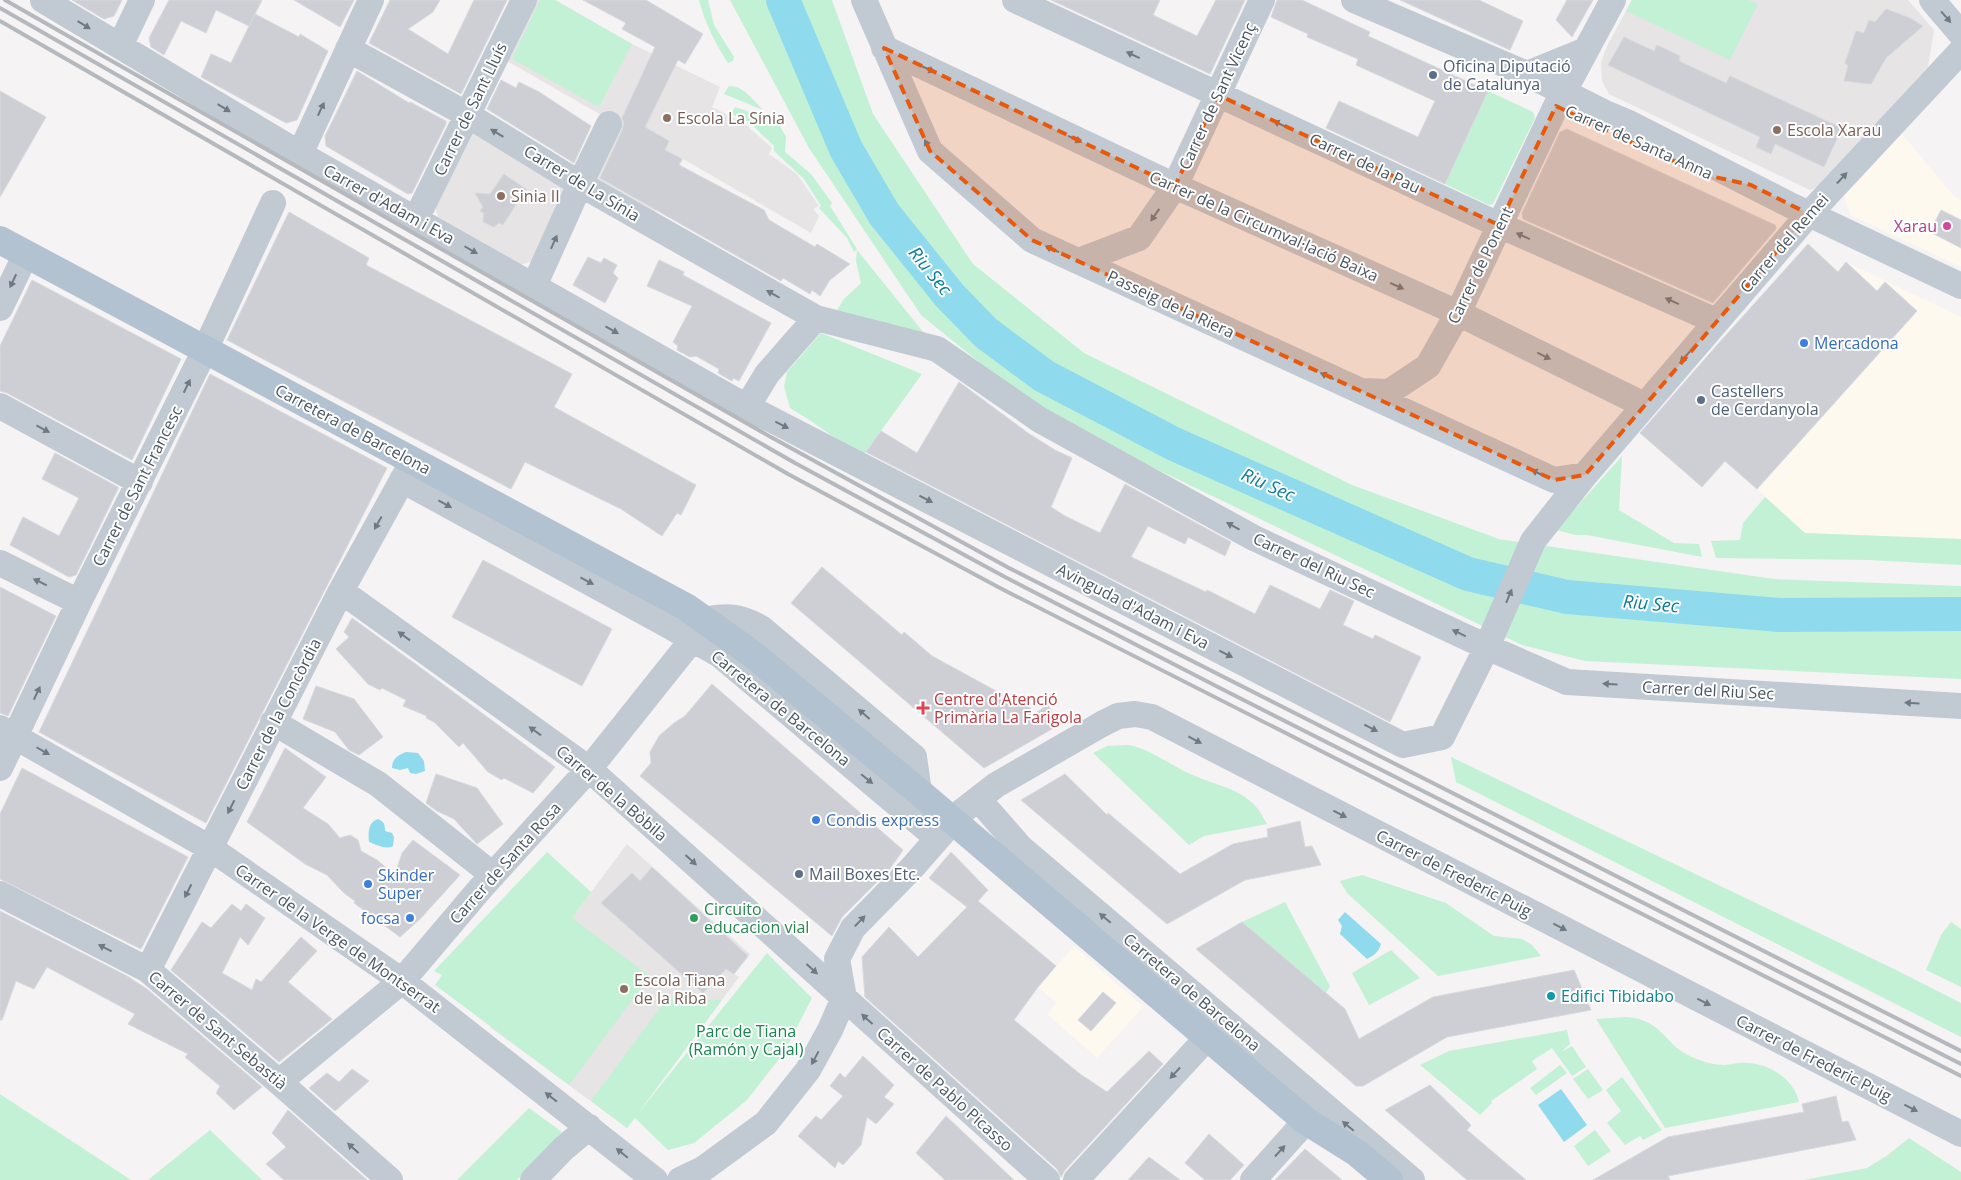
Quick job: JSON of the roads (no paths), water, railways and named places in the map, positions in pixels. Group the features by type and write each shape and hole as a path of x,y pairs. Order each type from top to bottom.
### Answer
{"main road":[{"name":"Carretera de Barcelona","path":"0,240 205,350 407,470 681,605 698,630 751,653 919,792 946,828 1208,1037 1306,1121 1337,1156 1365,1180"},
{"name":"Carretera de Barcelona","path":"1306,1121 1357,1153 1389,1180"}],"street":[{"name":"Carrer d'Adam i Eva","path":"43,0 300,154 743,404"},
{"path":"120,46 142,0"},
{"path":"300,154 371,0"},
{"name":"Carrer de Sant Lluís","path":"416,219 466,114 524,0"},
{"name":"Passeig de la Riera","path":"864,0 930,151 1032,240 1554,480 1584,475"},
{"name":"Carrer de la Pau","path":"1016,0 1499,225 1716,321"},
{"name":"Carrer de Sant Vicenç","path":"1079,261 1139,238 1175,186 1262,0"},
{"path":"1559,88 1587,55 1614,0"},
{"path":"1932,0 1961,34"},
{"name":"Carrer de Santa Anna","path":"1362,4 1559,88 1605,113 1629,123 1808,214 1961,286"},
{"name":"Carrer de Santa Anna","path":"1362,4 1400,32 1483,74 1559,88 1652,152 1710,176 1750,185"},
{"name":"Carrer de la Circumval·lació Baixa","path":"884,48 1175,186 1458,313 1644,405"},
{"name":"Carrer de La Sínia","path":"348,49 466,114 580,184 816,318"},
{"name":"Carrer del Remei","path":"1488,644 1533,541 1584,475 1621,446 1644,405 1808,214 1961,51"},
{"path":"1587,55 1588,78 1593,98 1605,113"},
{"name":"Carrer de Santa Anna","path":"1559,88 1579,106 1647,140 1693,156"},
{"name":"Carrer de Ponent","path":"1361,391 1388,392 1428,366 1458,313 1559,88"},
{"path":"534,286 609,124"},
{"name":"Carrer de Sant Francesc","path":"0,768 8,732 79,602 140,482 205,350 273,203"},
{"path":"0,308 26,254"},
{"path":"743,404 816,318"},
{"name":"Carrer del Riu Sec","path":"816,318 937,349 1040,420 1246,533 1567,682 1961,706"},
{"name":"Avinguda d'Adam i Eva","path":"743,404 1403,744 1442,737 1488,644"},
{"path":"0,406 140,482"},
{"name":"Carrer de la Concòrdia","path":"148,970 341,590 407,470"},
{"path":"0,563 79,602"},
{"name":"Carrer de la Bòbila","path":"341,590 589,769 844,998"},
{"name":"Carrer de Santa Rosa","path":"279,1082 402,982 492,875 589,769 698,630"},
{"name":"Carretera de Barcelona","path":"698,630 720,656 929,831 946,828"},
{"name":"Carrer de Frederic Puig","path":"844,998 837,958 853,928 911,868 946,828 978,799 1006,779 1102,724 1118,716 1135,714 1152,717 1961,1134"},
{"path":"273,722 378,784 492,875"},
{"name":"Carrer de la Verge de Montserrat","path":"8,732 210,848 402,982 655,1180"},
{"name":"Carretera de Barcelona","path":"978,799 1021,848 1412,1180"},
{"name":"Carrer de Sant Sebastià","path":"0,894 148,970 390,1180"},
{"path":"680,1180 703,1169 766,1123 808,1070 830,1030 844,998"},
{"name":"Carrer de Pablo Picasso","path":"844,998 1047,1180"},
{"path":"1076,1180 1208,1037"},
{"path":"1253,1180 1306,1121"},
{"path":"533,1180 589,1127"}],"water":[{"path":"406,752 418,753 424,761 425,771 416,774 410,773 408,768 400,770 392,768 396,758"},
{"path":"378,819 384,824 385,831 392,833 394,837 393,846 378,846 369,842 370,825"},
{"path":"1345,912 1381,944 1376,953 1371,957 1367,959 1340,934 1342,926 1338,920"},
{"path":"1561,1089 1587,1125 1564,1142 1538,1105"}],"waterway":[{"name":"Riu Sec","path":"783,0 846,149 884,214 950,296 986,333 1044,376 1174,444 1468,574 1567,597 1780,615 1961,614"}],"railway":[{"path":"5,0 769,436 1009,568 1961,1051"},
{"path":"0,8 795,463 1005,577 1961,1064"},
{"path":"0,21 788,474 1000,588 1961,1076"}],"place":[{"name":"Oficina Diputació de Catalunya","path":"1433,75"},
{"name":"Escola La Sínia","path":"667,118"},
{"name":"Escola Xarau","path":"1777,130"},
{"name":"Sinia II","path":"501,196"},
{"name":"Xarau","path":"1947,226"},
{"name":"Mercadona","path":"1804,343"},
{"name":"Castellers de Cerdanyola","path":"1701,400"},
{"name":"Centre d'Atenció Primària La Farigola","path":"923,708"},
{"name":"Condis express","path":"816,820"},
{"name":"Mail Boxes Etc.","path":"799,874"},
{"name":"Skinder Super","path":"368,884"},
{"name":"focsa","path":"410,918"},
{"name":"Circuito educacion vial","path":"694,918"},
{"name":"Escola Tiana de la Riba","path":"624,989"},
{"name":"Edifici Tibidabo","path":"1551,996"}],"park label":[{"name":"Parc de Tiana (Ramón y Cajal)","path":"746,1040"}]}
